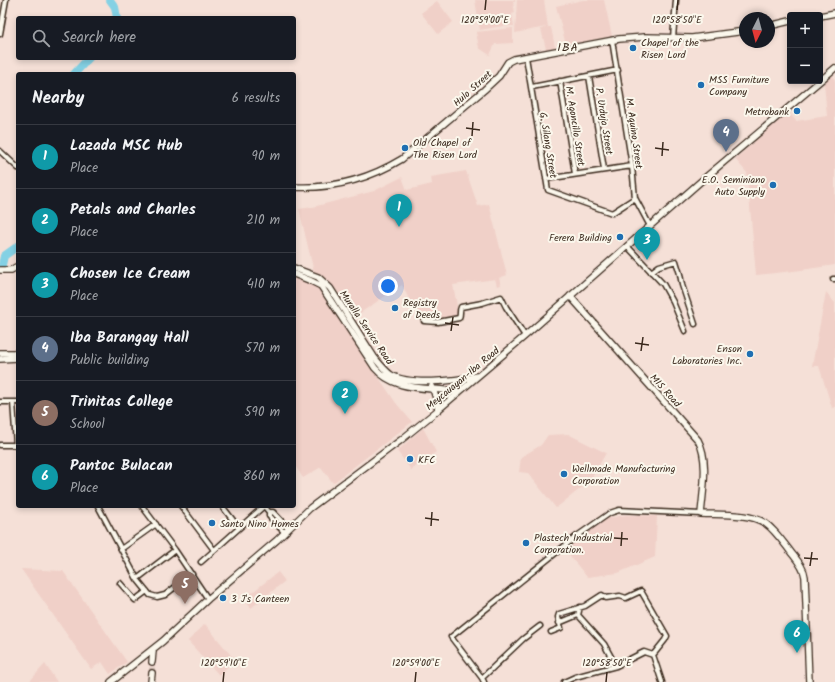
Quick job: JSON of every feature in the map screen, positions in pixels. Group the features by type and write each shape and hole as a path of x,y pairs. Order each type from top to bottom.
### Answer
{"street":[{"path":"0,34 6,0"},
{"path":"673,38 676,0"},
{"path":"823,15 835,13"},
{"path":"775,25 787,22"},
{"name":"Hulo Street","path":"296,187 338,185 359,180 394,164 402,159 484,90 499,76 508,62 514,59 612,40 630,38 707,37 739,32"},
{"name":"M. Aquino Street","path":"612,40 618,70 632,166 634,198 650,226"},
{"name":"G. Silang Street","path":"526,57 548,190 612,213 634,198"},
{"name":"Meycauayan-Iba Road","path":"823,78 835,68"},
{"path":"532,87 618,70"},
{"name":"P. Urduja Street","path":"589,76 604,169"},
{"name":"M. Agoncillo Street","path":"560,81 575,174"},
{"name":"Meycauayan-Iba Road","path":"111,682 153,650 310,508 401,440 438,410 816,84"},
{"path":"0,151 16,166"},
{"path":"546,179 604,169 632,166"},
{"path":"627,246 663,284 673,302 685,331"},
{"path":"652,272 659,266 676,261 695,324"},
{"path":"0,270 11,270 16,267"},
{"name":"Muralla Service Road","path":"296,269 318,277 330,288 374,357 387,372 398,378 430,382 470,378 479,375"},
{"name":"Muralla Service Road","path":"296,275 321,286 375,368 384,377 396,384 459,392"},
{"name":"MIS Road","path":"570,296 698,440 702,448 704,458 701,514"},
{"path":"424,321 438,322 459,318 461,316 461,307 482,303 501,297 506,308 525,336"},
{"path":"0,353 16,353"},
{"path":"0,358 16,358"},
{"path":"430,382 436,398 438,410"},
{"path":"0,402 16,402"},
{"path":"0,445 16,445"},
{"path":"99,508 136,579 150,595 157,597 165,595 192,574"},
{"path":"144,508 192,574 208,599"},
{"path":"182,508 214,550"},
{"path":"224,508 239,528"},
{"path":"201,562 262,508"},
{"path":"266,508 269,512 269,516 286,530"},
{"path":"540,626 523,639 483,680 451,637 577,536 610,513 619,510 701,514 757,519 773,531 786,545 803,568 805,577 809,682"},
{"path":"269,512 273,512 286,530"},
{"path":"276,523 280,520"},
{"path":"121,550 156,524"},
{"path":"136,579 175,550"},
{"path":"120,583 136,600 147,591"},
{"path":"551,632 560,629 559,614 585,606 602,595 606,598 620,596 626,598 642,592 667,636 652,655"},
{"path":"578,616 580,607"},
{"path":"559,623 578,616"},
{"path":"578,616 604,644 616,666"},
{"path":"152,662 153,650"},
{"path":"564,682 575,677 616,666 641,652 644,652 652,655 662,682"},
{"path":"151,682 152,674"}],"shaded area":[{"path":"475,0 515,0 515,2 513,2 515,13 512,14 514,26 503,26 480,30"},
{"path":"517,0 544,0 548,27 551,27 555,47 546,49 541,29 546,27 515,33"},
{"path":"583,0 604,0 612,36 566,45 556,6"},
{"path":"437,1 453,22 438,34 421,13"},
{"path":"513,28 513,43 495,44 490,55 479,48 476,32"},
{"path":"833,75 835,81 835,265 756,275 747,173 735,159 788,112 796,121 827,116 824,83"},
{"path":"466,171 478,206 489,204 507,275 499,278 501,285 497,286 495,279 453,285 459,316 437,322 419,319 402,285 354,317 338,292 326,279 314,272 299,209 313,207 374,191 402,177 407,190 432,184 431,177"},
{"path":"296,278 313,284 319,289 396,403 412,422 333,483 321,467 303,478 296,467"},
{"path":"826,292 835,303 835,407 832,408 819,366 812,366"},
{"path":"423,428 436,452 411,470 397,451"},
{"name":"Wellmade Manufacturing Corporation","path":"568,434 606,453 590,481 556,508 528,473 519,472 521,457 541,445 548,435"},
{"path":"626,515 657,516 655,557 618,573 587,577 565,550 607,518"},
{"path":"21,569 63,571 127,662 110,674 102,662 91,669"},
{"path":"278,572 285,581 251,608 244,599"},
{"path":"205,624 235,660 219,675 188,641"},
{"path":"45,664 57,682 29,682"}],"waterway":[{"path":"110,0 115,7 117,16"},
{"path":"76,72 87,60"},
{"path":"1,269 4,256 16,247"}],"tunnel":[{"path":"152,662 152,673"}],"place":[{"name":"Chapel of the Risen Lord","path":"633,48"},
{"name":"MSS Furniture Company","path":"701,85"},
{"name":"Metrobank","path":"797,111"},
{"name":"Old Chapel of The Risen Lord","path":"405,148"},
{"name":"Iba Barangay Hall","path":"726,152"},
{"name":"E.O. Seminiano Auto Supply","path":"773,185"},
{"name":"Lazada MSC Hub","path":"399,227"},
{"name":"Ferera Building","path":"620,237"},
{"name":"Chosen Ice Cream","path":"647,260"},
{"name":"Registry of Deeds","path":"395,308"},
{"name":"Enson Laboratories Inc.","path":"750,354"},
{"name":"Petals and Charles","path":"345,414"},
{"name":"KFC","path":"410,459"},
{"name":"Wellmade Manufacturing Corporation","path":"564,474"},
{"name":"Santo Nino Homes","path":"212,523"},
{"name":"Plastech Industrial Corporation.","path":"526,543"},
{"name":"3 J's Canteen","path":"223,598"},
{"name":"Trinitas College","path":"185,604"},
{"name":"Pantoc Bulacan","path":"797,653"}],"district":[{"name":"IBA","path":"568,47"}]}
